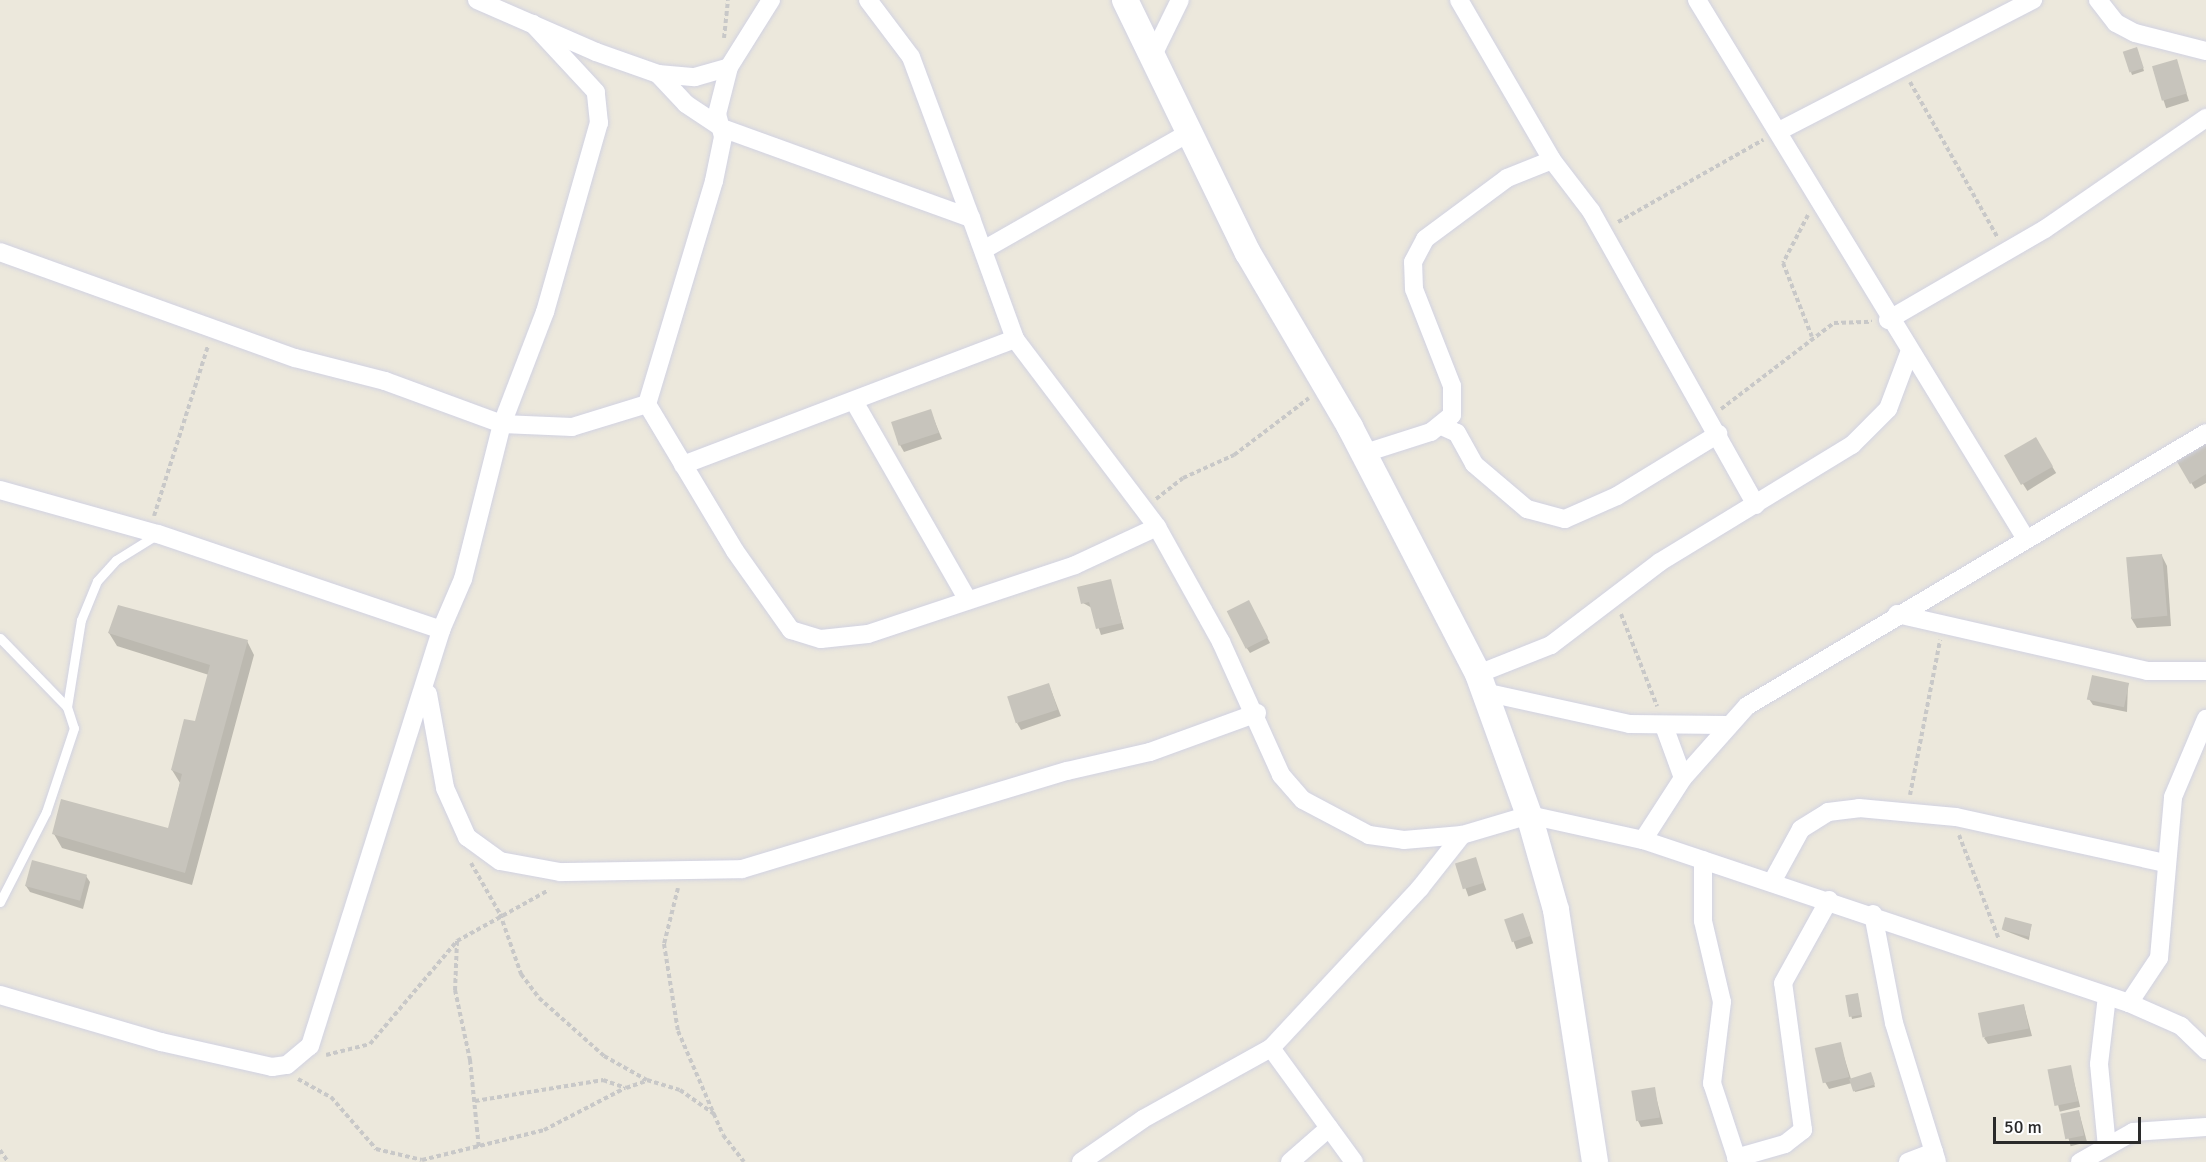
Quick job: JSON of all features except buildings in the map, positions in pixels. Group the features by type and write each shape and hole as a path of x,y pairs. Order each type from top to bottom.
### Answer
{"street":[{"path":"477,0 658,74 695,77 729,67"},
{"path":"771,0 729,67 717,114 722,128 714,181 647,404 683,465 791,630 821,639 867,633 1075,565 1157,527"},
{"path":"868,0 911,57 971,218 985,249 1015,339 1157,527 1257,713 1281,775 1303,800 1335,820 1369,835 1404,840 1462,835 1529,815 1643,840 1873,914 2012,965 2129,1003 2181,1026 2206,1050"},
{"path":"1125,0 1248,253 1365,453 1481,683 1529,815 1568,975 1595,1162"},
{"path":"1153,55 1180,0"},
{"path":"1459,0 1552,160 1603,231 1756,505"},
{"path":"1697,0 1779,131 1891,324 2026,539"},
{"path":"1779,131 1901,66 2033,0"},
{"path":"2098,0 2116,23 2135,33 2206,51"},
{"path":"0,995 272,1067 301,1057 324,1008 427,686 441,630 487,499 502,424 542,322 599,123 596,92 533,24"},
{"path":"658,74 686,104 722,128 971,218"},
{"path":"1891,324 2006,253 2206,118"},
{"path":"985,249 1190,132"},
{"path":"1365,453 1444,427 1452,415 1452,386 1421,319 1413,262 1425,239 1447,220 1507,178 1552,160"},
{"path":"0,252 214,325 295,358 385,381 502,424 572,427 647,404"},
{"path":"683,465 855,403 1015,339"},
{"path":"1481,683 1551,645 1660,562 1810,475 1874,427 1888,410 1909,353"},
{"path":"855,403 968,600"},
{"path":"1444,427 1457,433 1474,464 1527,509 1565,519 1617,496 1714,427"},
{"path":"1643,840 1683,778 1726,725 1777,684 2206,433"},
{"path":"0,490 154,533 441,630"},
{"path":"1897,614 2147,671 2206,671"},
{"path":"1481,683 1612,722 1664,726 1726,725"},
{"path":"427,686 434,745 467,837 485,855 518,866 560,872 682,873 742,869 1067,771 1150,752 1257,713"},
{"path":"2129,1003 2159,958 2173,797 2206,719"},
{"path":"1664,726 1683,778"},
{"path":"1772,882 1801,830 1828,813 1859,808 1956,817 2166,863"},
{"path":"1087,1160 1271,1048 1420,888 1462,835"},
{"path":"1703,860 1703,921 1722,1002 1712,1083 1737,1160 1785,1144 1803,1130 1783,983 1829,900"},
{"path":"1873,914 1894,1023 1936,1157 1908,1162"},
{"path":"2107,996 2099,1064 2107,1147"},
{"path":"1271,1048 1354,1162"},
{"path":"2080,1162 2107,1147 2152,1128 2206,1127"},
{"path":"1290,1162 1329,1128"}],"lane":[{"path":"67,707 81,620 97,581 116,560 154,533"},
{"path":"0,638 67,707 74,728 70,751 0,902"}],"path":[{"path":"1901,66 2006,253"},
{"path":"1603,231 1779,131"},
{"path":"1812,338 1783,263 1818,200"},
{"path":"1714,427 1812,338 1846,319 1891,324"},
{"path":"154,533 214,325"},
{"path":"1142,510 1183,478 1263,435 1325,383"},
{"path":"1612,600 1635,638 1644,680 1664,726"},
{"path":"1908,813 1944,625"},
{"path":"1956,817 1965,862 2012,965"},
{"path":"467,837 471,866 500,914 521,974 539,998 597,1050 647,1080 680,1090 714,1114"},
{"path":"682,873 666,932 664,966 685,1054 714,1114 744,1162"},
{"path":"301,1057 370,1044 457,941 500,914 552,888"},
{"path":"457,941 455,990 475,1101 479,1149"},
{"path":"272,1067 331,1097 376,1149 422,1160 479,1149 544,1130 626,1088 647,1080"},
{"path":"475,1101 603,1080 626,1088"},
{"path":"0,1150 8,1162"}]}
